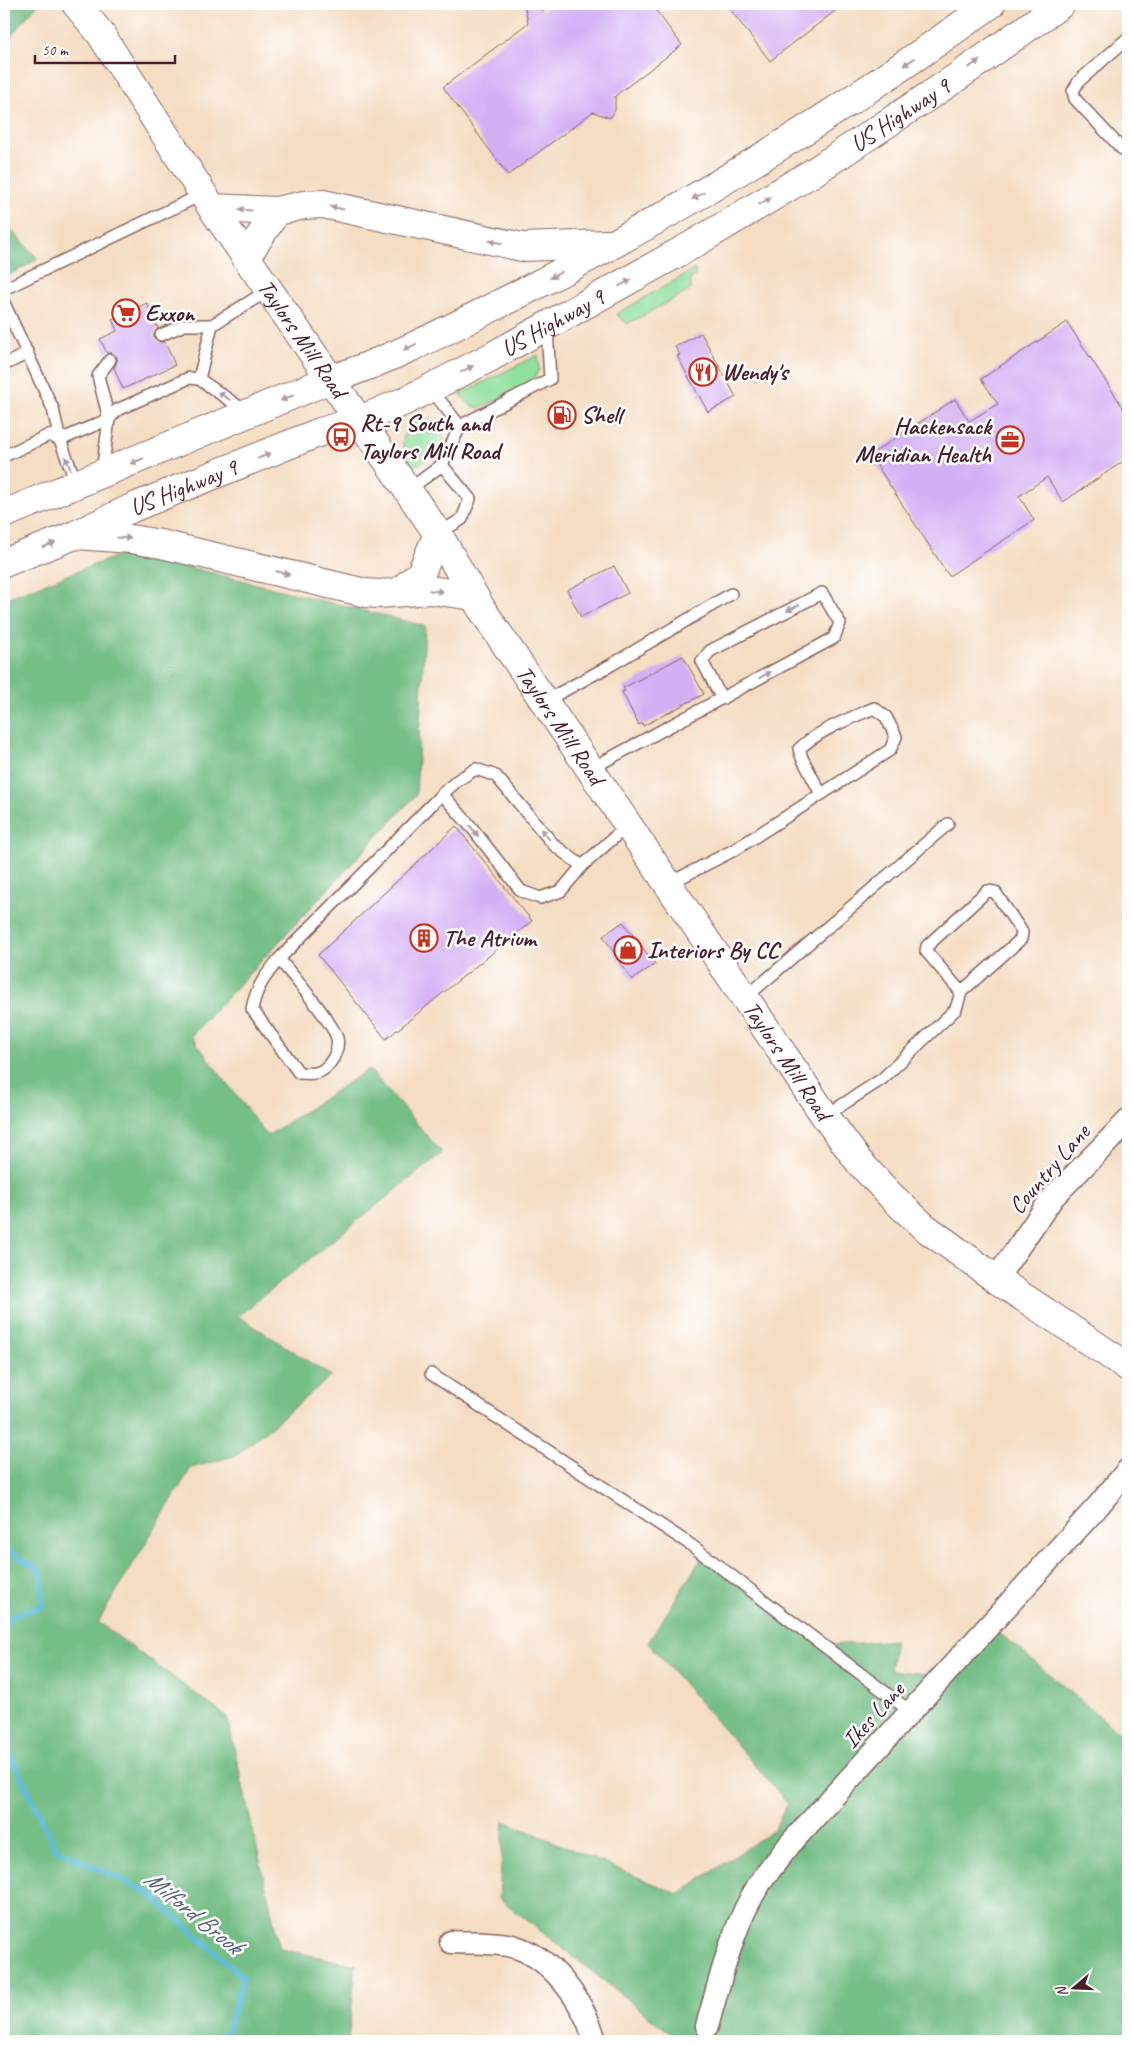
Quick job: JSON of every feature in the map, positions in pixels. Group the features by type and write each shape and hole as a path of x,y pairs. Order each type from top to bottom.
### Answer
{"main road":[{"name":"Taylors Mill Road","path":"76,4 100,32 207,201 438,534 474,596 590,769 824,1116 860,1163 892,1198 923,1226 996,1279 1128,1367"},
{"name":"US Highway 9","path":"4,514 332,379 369,367 534,287 703,193 804,132 909,62 991,4"},
{"name":"US Highway 9","path":"4,563 75,535 132,508 320,432 360,420 430,388 547,326 692,245 812,173 953,80 1061,4"},
{"path":"207,201 277,211 304,205 323,204 522,247 614,244"},
{"path":"246,257 277,211"},
{"path":"399,592 421,573 438,534"},
{"path":"75,535 131,539 161,544 366,593 379,594 430,590 474,596"}],"street":[{"name":"Country Lane","path":"996,1279 1053,1198 1128,1121"},
{"name":"Ikes Lane","path":"707,2026 730,1948 746,1908 760,1883 790,1844 912,1712 1098,1506 1128,1470"},
{"path":"451,1942 509,1946 530,1954 566,1985 581,2008 595,2041"}],"lane":[{"path":"1122,149 1075,99 1073,91 1079,81 1128,38"},
{"path":"4,289 207,201"},
{"path":"162,335 184,325 212,325 270,290"},
{"path":"4,303 53,409 60,440 77,485"},
{"path":"199,379 212,325"},
{"path":"408,490 442,465 460,426 550,379 547,326"},
{"path":"4,365 28,353"},
{"path":"102,475 109,419 98,376 110,360"},
{"path":"4,456 49,435 60,440 109,419 117,410 189,378 199,379 250,414"},
{"path":"430,388 460,426"},
{"path":"438,534 462,519 470,499 442,465"},
{"path":"590,769 722,699 834,638 840,623 822,593 710,651 702,661 722,699"},
{"path":"545,701 611,665 732,594"},
{"path":"668,884 736,849 890,750 896,737 886,717 874,708 809,740 799,749 821,794"},
{"path":"280,959 330,1025 337,1038 334,1058 325,1069 314,1075 299,1074 252,1009 254,994 261,980 280,959 442,794 458,780 476,769 496,776 554,845 582,866"},
{"path":"442,794 473,829 521,891 540,898 561,890 582,866 628,825"},
{"path":"745,998 948,824"},
{"path":"824,1116 882,1079 956,1009 961,992 1021,940 1022,932 995,892 987,891 927,946 926,951 961,992"},
{"path":"431,1374 691,1545 912,1712"}],"green space":[{"path":"4,4 38,4 4,44"},
{"path":"4,222 38,259 4,278"},
{"path":"695,269 695,276 690,278 691,289 689,291 627,324 616,314"},
{"path":"538,355 539,370 531,382 480,408 471,406 460,394"},
{"path":"417,415 441,429 444,441 430,458 411,466 404,453 403,440 407,427"},
{"path":"128,552 425,626 416,795 191,1036 267,1136 369,1069 442,1153 238,1316 331,1376 237,1455 191,1468 98,1622 227,1717 280,1949 356,1965 348,2041 4,2041 4,599"},
{"path":"704,1554 834,1645 895,1640 890,1670 933,1675 983,1619 1128,1740 1128,2041 680,2041 499,1898 504,1821 678,1894 774,1830 788,1803 648,1643"}],"building":[{"path":"524,4 536,4 542,11 551,4 651,4 682,45 615,96 615,111 610,118 593,112 508,175 443,87 528,23"},
{"path":"726,4 844,4 770,61"},
{"path":"147,303 158,328 154,338 160,342 165,342 175,365 123,389 114,368 117,357 107,353 100,339 117,331 112,319"},
{"name":"Hackensack Meridian Health","path":"1067,322 1128,415 1128,458 1063,502 1047,477 1019,496 1034,520 949,576 870,455 955,399 969,421 998,404 981,379"},
{"name":"Wendy's","path":"701,333 736,397 708,412 677,356 680,355 675,347"},
{"path":"614,566 628,593 581,617 567,590"},
{"path":"683,656 704,694 643,726 642,723 639,725 622,692 625,691 623,688"},
{"name":"The Atrium","path":"456,826 532,921 386,1039 318,955"},
{"name":"Interiors By CC","path":"623,922 655,964 632,980 603,936"}],"waterway":[{"name":"Milford Brook","path":"4,1548 41,1571 43,1606 13,1615 4,1628"},
{"name":"Milford Brook","path":"4,1742 56,1849 147,1892 243,1977 229,2025 222,2041"}],"place":[{"name":"Exxon","path":"126,313"},
{"name":"Wendy's","path":"703,372"},
{"name":"Shell","path":"562,415"},
{"name":"Rt-9 South and Taylors Mill Road","path":"341,437"},
{"name":"Hackensack Meridian Health","path":"1010,440"},
{"name":"The Atrium","path":"424,938"},
{"name":"Interiors By CC","path":"628,950"}]}
